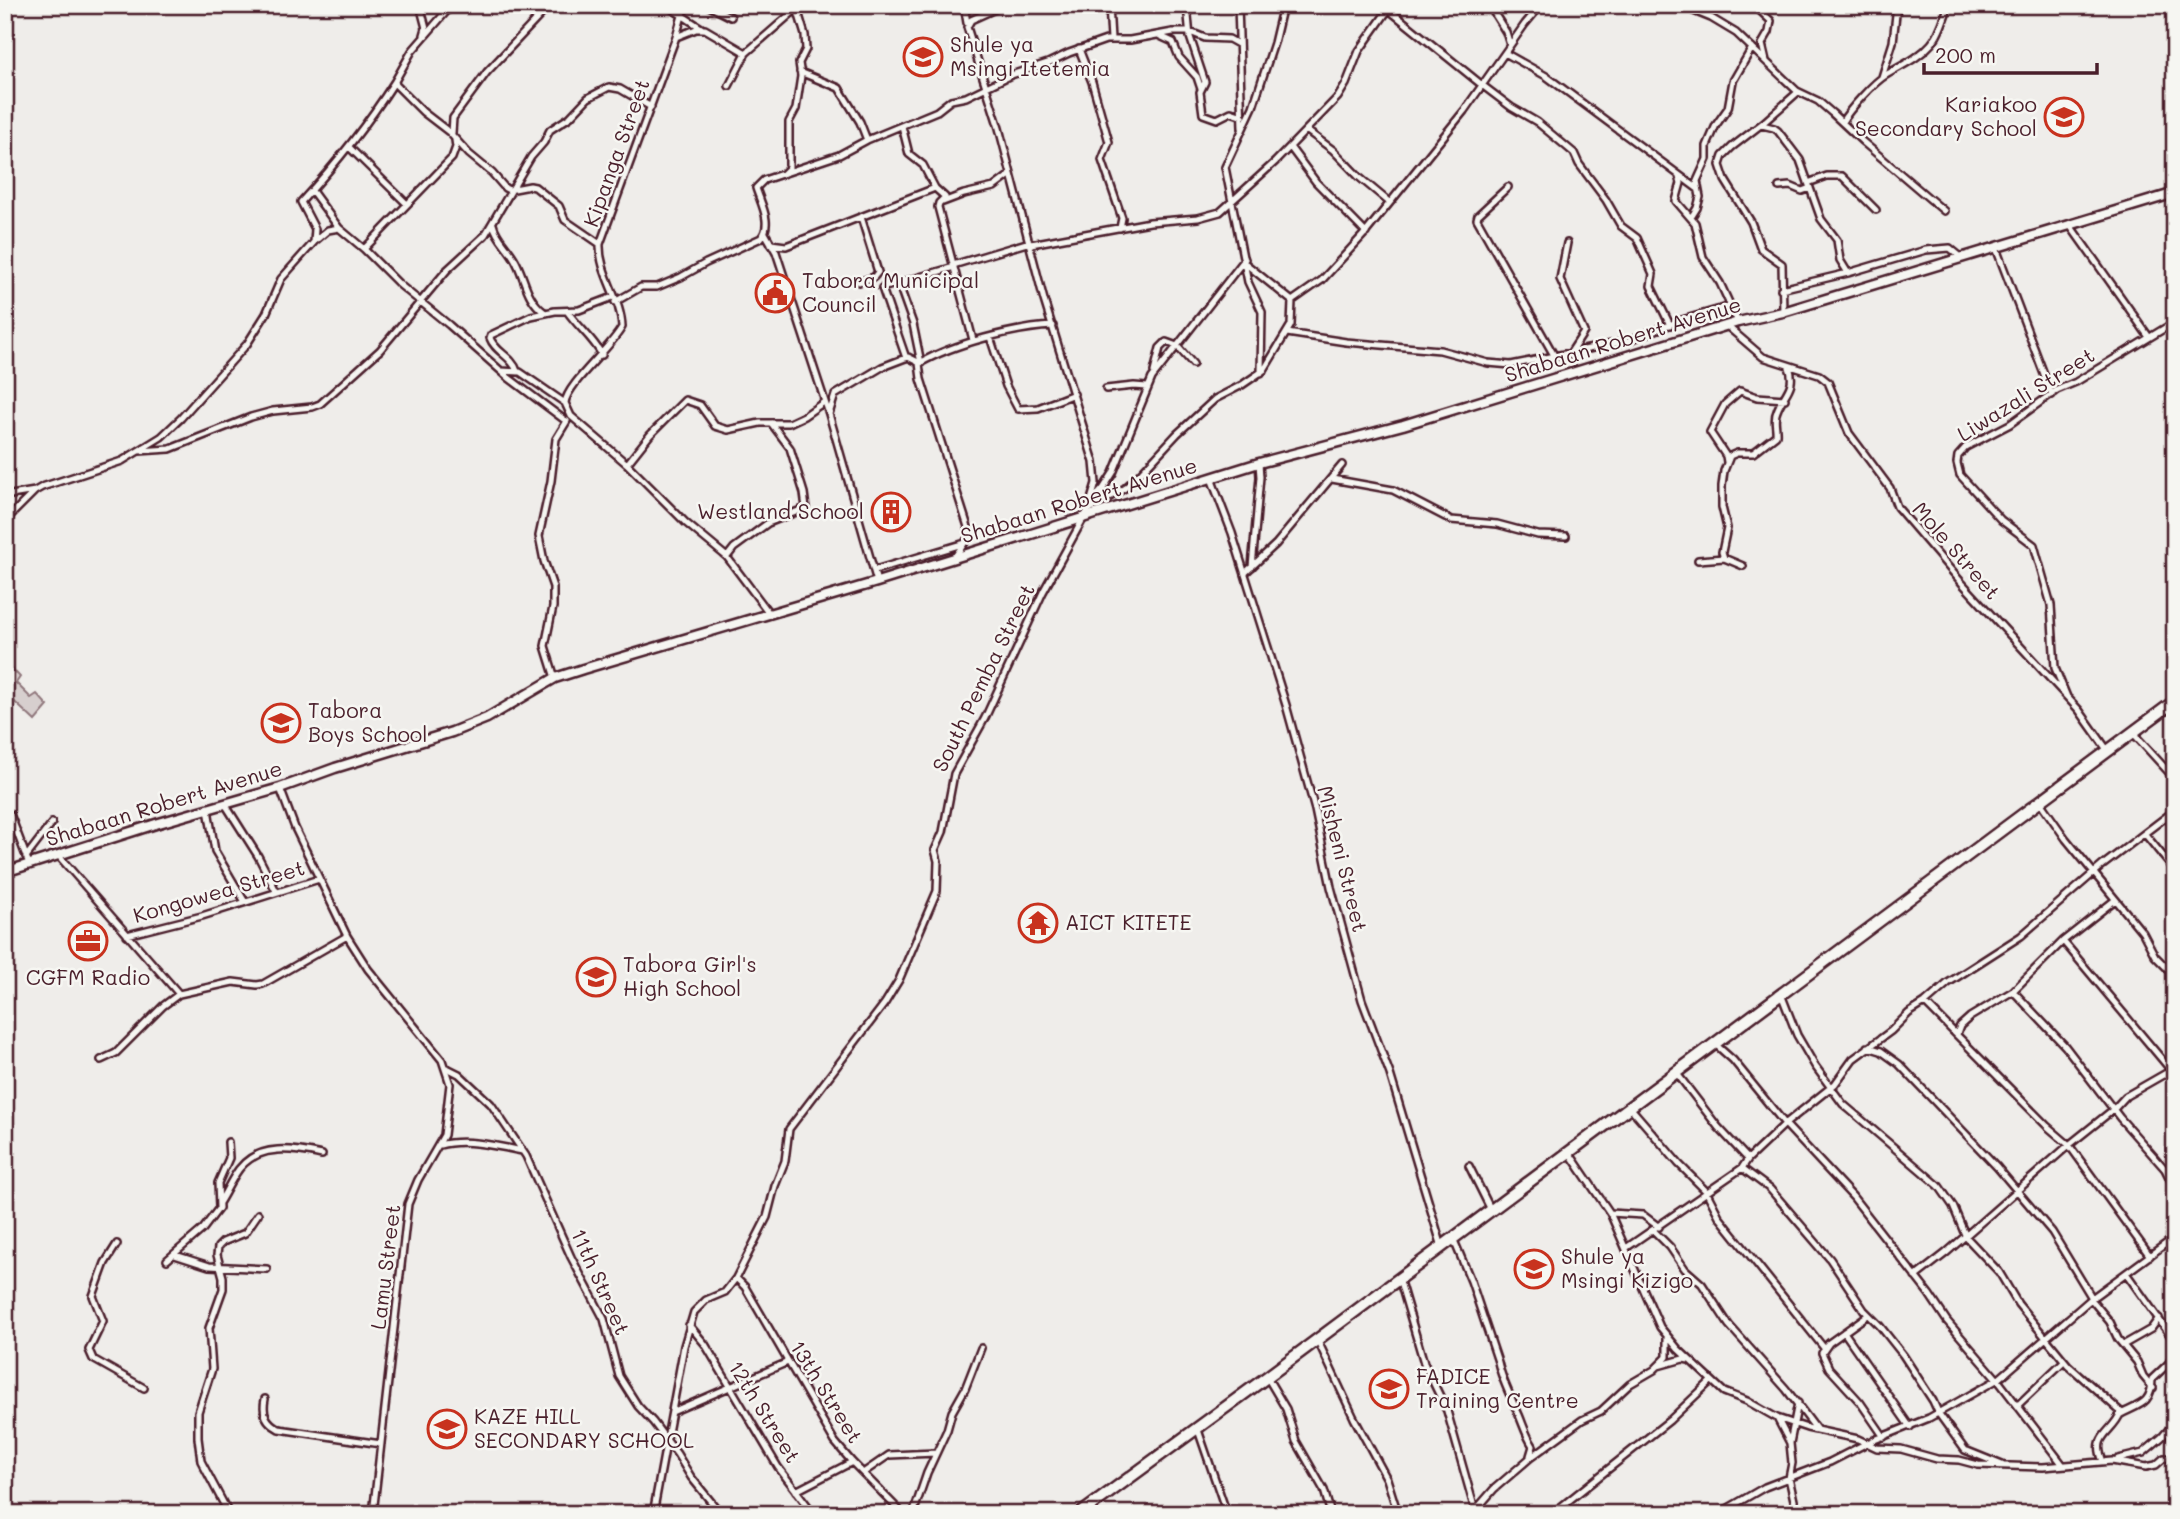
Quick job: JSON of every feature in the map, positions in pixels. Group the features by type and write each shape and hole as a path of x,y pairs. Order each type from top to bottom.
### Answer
{"highway":[{"path":"1080,1514 2175,701"}],"street":[{"path":"421,5 426,28 424,38"},
{"path":"314,242 315,229 301,202 364,129 412,51 452,5"},
{"path":"365,249 452,158 456,147 451,121 507,49 550,5"},
{"path":"666,5 746,53"},
{"name":"Kipanga Street","path":"565,403 569,392 622,327 620,312 605,278 600,244 676,37 685,5"},
{"path":"708,5 731,17"},
{"path":"964,5 1096,475 1090,503"},
{"path":"967,23 1004,5"},
{"path":"1109,5 1111,39"},
{"path":"1187,5 1190,32 1205,82 1200,92 1204,116 1217,118 1231,112 1243,116"},
{"path":"1261,373 1262,312 1258,300 1250,290 1225,167 1242,134 1274,43 1283,5"},
{"path":"1489,5 1506,32 1510,45"},
{"path":"1292,300 1322,281 1366,233 1464,111 1524,24 1541,5"},
{"path":"1679,5 1727,27 1798,92 1818,101 1944,211"},
{"path":"1754,5 1771,21 1769,32 1762,44 1766,62"},
{"path":"1882,77 1893,42 1897,5"},
{"path":"1842,122 1851,108 1882,77 1912,61 1930,45 1949,5"},
{"path":"729,86 746,53 798,6 806,49 799,63 796,109 789,122 789,168 783,174"},
{"path":"1238,6 1242,134"},
{"path":"906,358 881,290 885,286 1030,243 1214,214 1232,201 1290,147 1338,97 1359,51 1386,7 1482,85 1537,122 1574,153 1621,226 1637,238 1653,274 1651,286 1670,325"},
{"path":"676,37 704,29"},
{"path":"877,582 829,414 776,252 765,233 762,202 756,187 776,174 839,155 867,140 937,111 951,100 966,97 1079,49 1111,39 1130,40 1173,32 1190,32 1205,38 1229,38 1238,44"},
{"path":"1159,36 1172,42 1197,78 1201,89"},
{"path":"1692,216 1696,212 1700,197 1697,181 1707,159 1706,150 1710,137 1728,108 1733,81 1752,48"},
{"path":"1079,49 1092,82 1109,142 1102,160 1122,218 1120,228"},
{"path":"1505,53 1546,76 1699,189"},
{"path":"800,72 839,88 860,122 867,140"},
{"path":"394,81 406,97 453,136 505,188 536,187 559,206 565,220 600,244"},
{"path":"139,451 170,449 251,417 320,404 380,350 437,282 485,235 548,133 569,117 588,97 601,90 614,88 651,107"},
{"path":"1783,312 1782,264 1760,249 1751,222 1720,170 1720,162 1725,154 1798,92"},
{"path":"1762,124 1774,128 1786,139 1800,160 1821,219 1837,240 1840,260 1848,273"},
{"path":"902,126 909,154 923,166 935,188 945,197 938,204"},
{"path":"1306,130 1333,150 1389,202"},
{"path":"349,147 407,204"},
{"path":"1290,147 1316,182 1366,233"},
{"path":"1679,175 1681,183 1676,201 1692,216 1698,229 1703,257 1738,322"},
{"path":"938,204 994,187 1010,176"},
{"path":"1779,187 1790,186 1802,191 1827,176 1842,176 1876,210"},
{"path":"1508,187 1477,219 1555,357"},
{"path":"771,244 786,246 935,188"},
{"path":"312,191 339,228 421,303 502,371 627,464 686,523 727,557 769,613"},
{"name":"Shabaan Robert Avenue","path":"5,872 28,861 58,855 280,788 471,725 555,678 877,582 1086,514 1259,463 1403,425 2175,192"},
{"path":"938,204 973,340"},
{"path":"859,282 874,277 878,272 861,217"},
{"path":"493,224 497,235 515,259 533,304 531,316"},
{"path":"2069,224 2149,337"},
{"path":"5,496 35,491 60,479 117,463 139,451 176,424 247,344 266,314 285,272 328,230 339,228"},
{"path":"555,678 545,646 553,607 553,587 539,536 551,481 556,439 568,419 565,403 517,371 514,364 492,344 490,336 544,312 579,310 640,287 657,287 753,243 765,233"},
{"path":"1567,243 1560,279 1584,332 1569,355"},
{"path":"1781,289 1926,250 1950,248 1961,257"},
{"path":"1996,248 2052,395"},
{"path":"1086,514 1125,488 1214,399 1261,373 1287,333 1293,317 1292,300 1245,262"},
{"path":"1090,503 1113,473 1152,378 1245,262"},
{"path":"898,282 913,324 925,390 968,527 968,538 954,558"},
{"path":"533,304 544,312"},
{"path":"1287,333 1346,342 1440,350 1502,366 1569,355 1627,341 1731,306"},
{"path":"567,311 579,328 594,341 601,355"},
{"name":"Liwazali Street","path":"2070,703 2055,668 2050,605 2034,545 2001,520 1962,477 1956,463 1966,447 2010,424 2052,395 2175,322"},
{"path":"920,363 973,340 1053,326"},
{"name":"Mole Street","path":"1727,326 1763,357 1819,375 1828,382 1849,433 1890,488 1898,507 1962,583 2078,710 2108,751"},
{"path":"990,338 1006,386 1018,409 1038,408 1074,394"},
{"path":"1152,378 1162,344 1168,342 1177,346 1193,364"},
{"path":"829,414 835,395 882,367 906,358 920,363"},
{"path":"1724,558 1722,552 1727,528 1722,507 1722,486 1727,463 1732,454 1753,453 1777,432 1776,412 1792,382 1789,367"},
{"path":"502,371 517,371"},
{"path":"1106,389 1147,387"},
{"path":"1727,463 1726,456 1710,432 1725,404 1740,391 1757,397 1784,399"},
{"path":"627,464 645,441 685,400 699,405 715,426 723,429 794,421 824,402"},
{"path":"727,557 734,548 768,523 806,508 790,448 769,422"},
{"path":"1252,567 1259,463"},
{"path":"1245,573 1276,544 1342,465"},
{"name":"Misheni Street","path":"1211,478 1245,573 1286,705 1312,797 1331,887 1362,1000 1390,1074 1442,1247"},
{"path":"1332,479 1393,490 1451,520 1497,524 1538,535 1566,536"},
{"path":"5,521 35,491"},
{"name":"South Pemba Street","path":"736,1278 767,1217 785,1161 789,1129 899,980 937,891 938,861 935,850 944,827 954,774 985,718 1043,592 1090,503"},
{"path":"875,570 964,544"},
{"path":"1698,560 1724,558 1743,566"},
{"path":"2133,733 2175,779"},
{"path":"280,788 295,828 346,936 368,969 429,1042 446,1067"},
{"path":"2039,800 2066,839 2143,933 2155,956 2175,976"},
{"path":"225,804 258,856 276,891"},
{"path":"208,808 215,851 245,902"},
{"path":"1626,1248 1742,1168 1785,1124 1831,1087 1846,1066 1897,1026 1909,1013 1948,983 2021,936 2094,872 2175,810"},
{"path":"10,814 28,861"},
{"path":"28,861 52,823"},
{"path":"2145,834 2175,871"},
{"path":"58,855 178,994"},
{"name":"Kongowea Street","path":"127,935 169,926 319,879"},
{"path":"1957,1034 1970,1017 2013,991 2063,941 2115,900"},
{"path":"101,1060 116,1054 178,994 233,982 263,984 346,936"},
{"path":"1915,1276 1965,1237 2134,1090 2173,1070 2063,941"},
{"path":"2013,991 2065,1046 2113,1110 2165,1169 2175,1189"},
{"path":"1781,994 1797,1035 1815,1066 1849,1110 1939,1186 1953,1206 1965,1237 1999,1272 2018,1304 2064,1361 2116,1406 2121,1414"},
{"path":"1925,1003 2069,1145 2150,1256"},
{"path":"1714,1043 1746,1075 1785,1124 1853,1197 1947,1321 2018,1405 2063,1465"},
{"path":"1868,1047 1881,1051 1899,1064 2052,1232 2092,1298 2153,1388"},
{"name":"Lamu Street","path":"373,1514 408,1203 418,1180 440,1145 448,1115 450,1084 446,1067"},
{"name":"11th Street","path":"446,1067 459,1074 491,1104 522,1151 543,1191 571,1257 604,1319 619,1376 638,1406 720,1514"},
{"path":"1675,1071 1718,1127 1748,1159"},
{"path":"1629,1106 1706,1191 1720,1218 1824,1348 1824,1359 1829,1368 1860,1402 1884,1437"},
{"path":"219,1203 218,1183 230,1155 228,1142"},
{"path":"440,1145 450,1142 495,1144 522,1151"},
{"path":"167,1261 214,1218 219,1203 242,1165 274,1149 322,1155"},
{"path":"1475,1512 1494,1489 1530,1458 1583,1420 1601,1411 1630,1384 1667,1357 1666,1335 1610,1213 1568,1151"},
{"path":"1469,1166 1491,1210"},
{"path":"1742,1168 1770,1189 1830,1259 1868,1315 1898,1349 1966,1451 2005,1466"},
{"path":"1610,1213 1643,1214 1671,1247 1685,1269 1702,1284 1729,1325 1817,1430"},
{"path":"229,1514 201,1461 198,1438 201,1398 212,1369 209,1328 223,1289 217,1251 220,1244 246,1233 258,1214"},
{"path":"1718,1514 1765,1487 1910,1427 1997,1380 2092,1298 2175,1237"},
{"path":"1453,1238 1471,1281 1500,1375 1519,1416 1522,1429 1533,1446 1530,1458"},
{"path":"117,1244 105,1262 95,1289 94,1301 103,1321 89,1350 93,1359 144,1388"},
{"path":"175,1255 198,1264 267,1269"},
{"path":"2126,1273 2175,1342"},
{"path":"653,1514 689,1325 701,1303 725,1292 736,1278"},
{"name":"13th Street","path":"736,1278 745,1287 822,1422 852,1462 903,1514"},
{"path":"1399,1278 1424,1363 1447,1411 1475,1512"},
{"path":"1824,1348 1868,1315"},
{"path":"2123,1345 2147,1332 2159,1318"},
{"name":"12th Street","path":"689,1325 705,1344 778,1467 814,1514"},
{"path":"1844,1332 1910,1427"},
{"path":"1666,1335 1724,1392 1777,1418 1858,1439 1877,1448 1900,1449 1937,1459 1987,1466 2112,1461 2146,1467 2156,1465 2164,1458 2175,1459"},
{"path":"1317,1339 1354,1419 1387,1479 1398,1514"},
{"path":"913,1514 927,1472 981,1348"},
{"path":"2104,1461 2099,1452 2099,1441 2121,1414 2145,1401 2153,1388 2152,1379 2169,1363 2175,1352"},
{"path":"1658,1366 1683,1359 1691,1361"},
{"path":"2018,1405 2064,1361"},
{"path":"672,1412 788,1362"},
{"path":"1267,1377 1279,1395 1296,1440 1324,1490 1331,1514"},
{"path":"1552,1514 1661,1427 1711,1381"},
{"path":"265,1399 264,1415 268,1422 279,1429 381,1444"},
{"path":"1797,1403 1790,1443 1789,1478 1797,1514"},
{"path":"1777,1418 1790,1443"},
{"path":"2112,1461 2143,1453 2175,1422"},
{"path":"1197,1427 1227,1514"},
{"path":"863,1473 889,1455 936,1453"},
{"path":"796,1491 852,1462"}],"shaded area":[{"path":"5,661 20,677 16,683 31,698 37,694 48,706 35,721 5,693"}],"place":[{"name":"Shule ya Msingi Itetemia","path":"923,57"},
{"name":"Kariakoo Secondary School","path":"2064,117"},
{"name":"Tabora Municipal Council","path":"775,293"},
{"name":"Westland School","path":"891,512"},
{"name":"Tabora Boys School","path":"281,723"},
{"name":"AICT KITETE","path":"1038,923"},
{"name":"CGFM Radio","path":"88,941"},
{"name":"Tabora Girl's High School","path":"596,977"},
{"name":"Shule ya Msingi Kizigo","path":"1534,1269"},
{"name":"FADICE Training Centre","path":"1389,1389"},
{"name":"KAZE HILL SECONDARY SCHOOL","path":"447,1429"}]}
